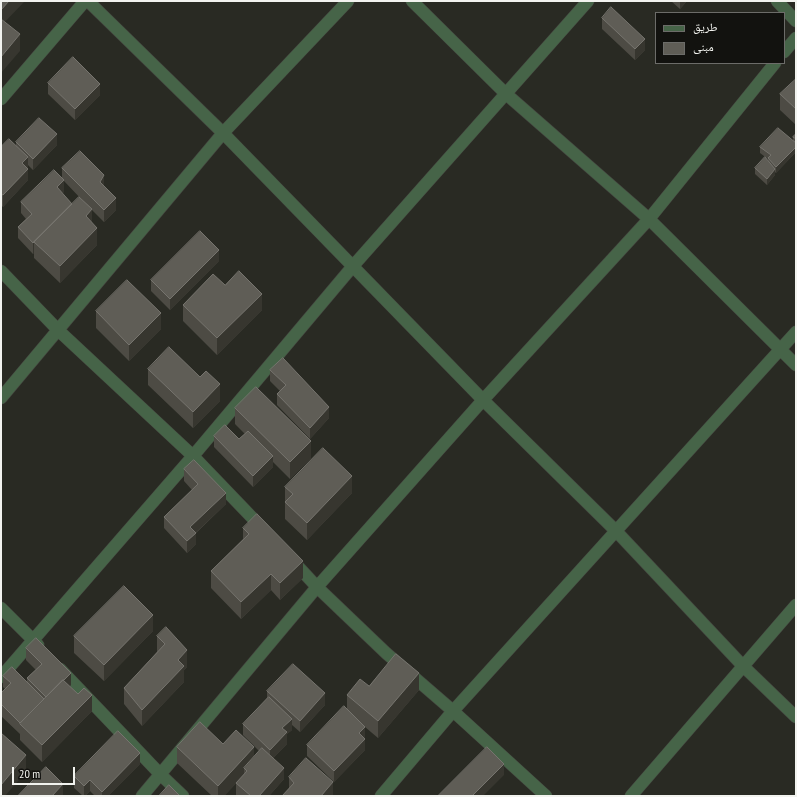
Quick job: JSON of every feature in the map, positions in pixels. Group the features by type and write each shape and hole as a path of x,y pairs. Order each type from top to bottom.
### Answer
{"street":[{"path":"1,99 86,1 223,133 483,400 616,531 743,666 796,717"},
{"path":"1,398 223,133 348,1"},
{"path":"412,1 506,92 649,218 796,365"},
{"path":"1,677 193,456 353,266 588,1"},
{"path":"777,1 796,21"},
{"path":"785,51 796,38"},
{"path":"142,796 317,587 483,400 649,218 774,64"},
{"path":"1,271 58,330 193,456 269,536"},
{"path":"381,796 453,711 796,332"},
{"path":"285,553 317,587 386,652 546,796"},
{"path":"631,796 796,605"},
{"path":"1,608 44,651"},
{"path":"54,662 161,775 183,796"}],"building":[{"path":"1,1 9,1 1,10"},
{"path":"611,7 645,39 635,49 602,18"},
{"path":"1,19 20,34 1,57"},
{"path":"73,57 100,84 75,109 48,83"},
{"path":"796,79 796,109 780,94"},
{"path":"39,118 57,134 33,159 16,142"},
{"path":"778,128 796,143 796,147 776,167 768,158 771,155 760,147"},
{"path":"9,139 28,157 22,163 28,169 3,195 1,194 1,147"},
{"path":"80,151 104,175 100,182 116,198 104,210 62,168"},
{"path":"765,157 775,169 767,179 755,168"},
{"path":"54,170 64,180 57,187 72,204 33,243 18,227 32,214 21,202"},
{"path":"79,197 92,209 86,216 97,228 60,266 34,242"},
{"path":"200,231 219,250 170,299 151,280"},
{"path":"239,271 262,294 217,338 183,305 213,274 225,285"},
{"path":"127,280 161,313 129,345 96,311"},
{"path":"169,347 200,377 206,371 220,384 193,412 148,369"},
{"path":"283,358 329,407 310,428 277,394 286,385 270,370"},
{"path":"256,387 311,441 290,462 235,408"},
{"path":"225,425 239,439 248,431 273,456 253,476 214,436"},
{"path":"323,448 352,476 307,523 285,502 293,494 285,487"},
{"path":"194,460 226,493 190,527 196,533 187,541 164,517 198,484 184,469"},
{"path":"257,514 303,561 280,583 271,574 241,602 211,571 249,534 243,528"},
{"path":"124,586 153,615 104,665 74,636"},
{"path":"166,627 187,650 178,660 184,666 142,710 124,688 165,644 157,636"},
{"path":"36,638 71,673 46,697 27,678 42,664 26,648"},
{"path":"396,654 419,673 378,721 347,695 360,679 369,686"},
{"path":"293,664 325,693 300,721 267,691"},
{"path":"12,667 44,699 20,723 1,704 1,693 11,683 3,676"},
{"path":"63,680 78,694 84,688 92,695 42,745 20,724"},
{"path":"269,697 292,719 282,728 287,732 270,750 243,724"},
{"path":"344,706 365,727 359,733 365,739 334,771 307,745"},
{"path":"200,722 223,744 236,730 254,747 218,786 177,747"},
{"path":"118,731 140,753 102,792 90,780 84,786 74,776"},
{"path":"1,733 26,755 1,785"},
{"path":"487,747 504,764 472,796 438,796"},
{"path":"262,748 284,768 259,796 251,796 236,783 247,771 244,768"},
{"path":"306,758 333,782 321,796 282,796 294,783 289,777"},
{"path":"46,767 63,784 52,796 18,796"},
{"path":"169,785 180,796 159,796"}]}
